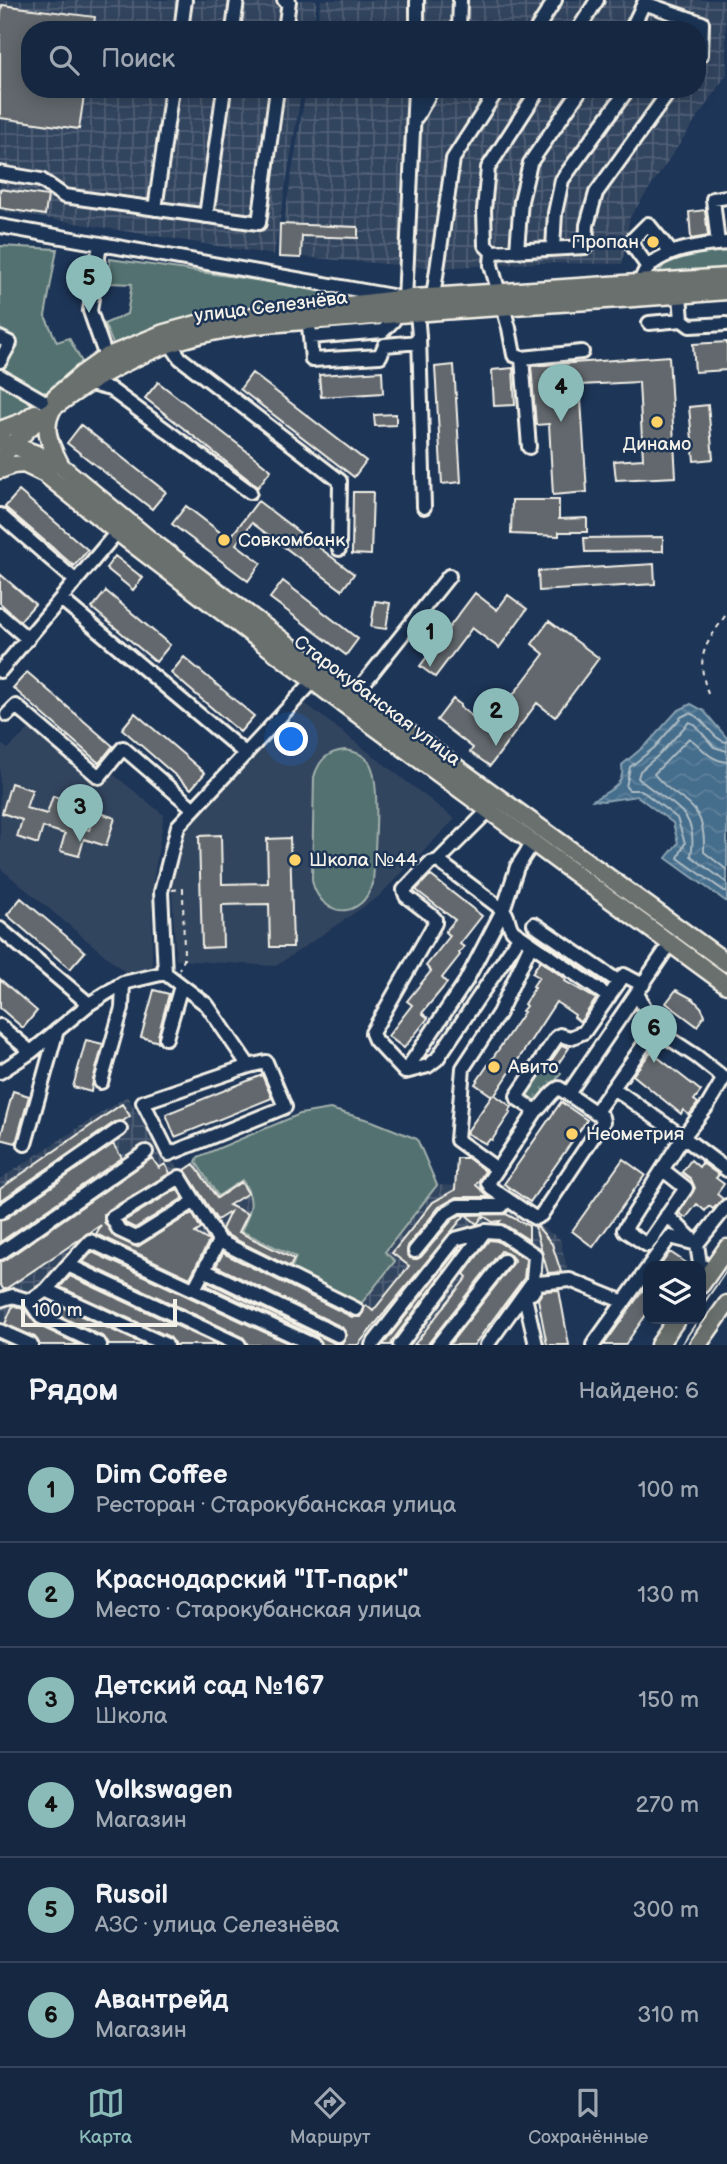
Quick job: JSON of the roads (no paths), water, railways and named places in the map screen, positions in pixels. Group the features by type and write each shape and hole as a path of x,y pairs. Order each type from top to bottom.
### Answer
{"main road":[{"name":"улица Селезнёва","path":"308,323 353,298 400,304 417,312 500,300 641,290 727,277"},
{"name":"улица Селезнёва","path":"641,290 680,295 727,291"},
{"name":"улица Селезнёва","path":"0,460 5,443 50,406 82,374 106,357 166,339 226,330 308,323 433,297 500,300"},
{"name":"улица Селезнёва","path":"0,430 24,421 166,339"},
{"name":"Старокубанская улица","path":"50,406 47,437 61,466"},
{"name":"Старокубанская улица","path":"5,443 61,466 488,811 727,985"},
{"name":"Старокубанская улица","path":"0,470 24,464 38,470 117,532 318,676 355,694 727,963"},
{"path":"706,1278 727,1248"},
{"path":"698,1345 727,1304"},
{"path":"659,1345 674,1324"}],"street":[{"path":"182,21 185,0"},
{"path":"234,21 237,0"},
{"path":"284,0 289,1 286,21"},
{"path":"417,0 417,21"},
{"path":"459,21 460,0"},
{"path":"542,21 555,0"},
{"path":"584,21 597,0"},
{"path":"636,21 644,4 696,21"},
{"path":"155,209 171,98"},
{"path":"206,216 223,98"},
{"path":"0,173 41,180 64,196 259,223 276,98"},
{"path":"415,98 400,304 393,321 383,331 308,323 312,360 380,356 385,345 419,342"},
{"path":"415,119 427,98"},
{"path":"433,297 453,159 492,98"},
{"path":"533,98 488,168 484,210 485,245 492,251 586,247 587,225 596,193 665,98"},
{"path":"517,249 521,201 530,163 575,98"},
{"path":"553,248 555,213 562,180 621,98"},
{"path":"641,290 648,267 671,252 722,244 713,199 727,197"},
{"path":"648,267 630,242 648,224 671,252"},
{"name":"улица Селезнёва","path":"0,226 100,244 353,298"},
{"path":"100,244 90,311 106,357"},
{"path":"492,251 491,265 514,355 522,358 582,352"},
{"path":"680,295 682,320"},
{"path":"417,312 424,506"},
{"path":"649,323 682,320 690,326 726,324"},
{"path":"0,338 10,343 0,361"},
{"path":"166,339 180,358 340,481 338,549"},
{"path":"522,358 529,447"},
{"path":"0,376 50,406"},
{"path":"90,384 110,389 250,492"},
{"path":"0,515 76,581"},
{"path":"0,671 117,532"},
{"path":"355,694 449,576"},
{"path":"61,599 246,754"},
{"path":"0,615 27,639"},
{"path":"166,1038 173,979 161,892 178,826 318,676"},
{"path":"2,716 16,706 99,777 124,748 194,809"},
{"path":"405,1072 375,1040 372,1032 435,922 432,916 406,896 404,890 430,863 438,861 488,811"},
{"path":"405,1072 466,981 503,910 517,867 532,844"},
{"path":"438,861 503,910 507,914 511,929 547,958 609,997"},
{"path":"534,924 619,982"},
{"path":"0,929 89,1004"},
{"path":"405,1072 433,1064 526,940"},
{"path":"497,1169 457,1140 461,1075 466,1062 499,1013 526,940"},
{"path":"568,1094 670,944"},
{"path":"536,1111 518,1099 519,1093 558,1036 568,1042 584,1032 624,975 627,975 640,989 655,1028 724,1079 683,1137 624,1230 647,1245 686,1188 663,1170"},
{"path":"0,1072 31,1052 89,1004 123,984 173,979 207,1006 249,1066"},
{"path":"101,1082 122,1008 123,984"},
{"path":"0,1026 31,1052"},
{"path":"595,1113 655,1028"},
{"path":"25,1144 57,1030"},
{"path":"169,1154 285,1107 266,1062 143,1102 180,1177 219,1241 356,1309"},
{"path":"559,1088 604,1119 539,1217 532,1216 489,1186 490,1178 497,1169 536,1111 545,1105 556,1089 559,1088"},
{"path":"613,1088 727,1170"},
{"path":"0,1212 120,1129"},
{"path":"0,1252 145,1152"},
{"path":"180,1177 113,1218 119,1230 136,1238 195,1201"},
{"path":"415,1251 446,1213 458,1206 502,1206 507,1199"},
{"path":"697,1244 727,1206"},
{"path":"667,1215 697,1244 700,1264 711,1271"},
{"path":"372,1345 455,1239 485,1231 500,1232 535,1255 533,1281 487,1345"},
{"path":"400,1345 485,1231"},
{"path":"653,1261 670,1237 697,1244"},
{"path":"30,1301 46,1290 90,1241 313,1345"},
{"path":"194,1289 219,1241"},
{"path":"438,1345 504,1261"},
{"path":"68,1265 239,1345"},
{"path":"204,1270 338,1335"},
{"path":"593,1345 643,1275"},
{"path":"496,1345 538,1283 570,1280 624,1302"},
{"path":"46,1290 166,1345"},
{"path":"0,1300 13,1296 30,1301 41,1317 100,1345"},
{"path":"526,1301 536,1345"},
{"path":"0,1331 31,1345"}],"water":[{"path":"691,704 704,711 727,738 727,902 666,858 678,843 673,823 637,796 593,800 615,787 621,778 622,765 648,743 677,711"}],"tram line":[{"path":"706,1300 727,1270"},
{"path":"681,1345 696,1324"}],"place":[{"name":"Пропан","path":"653,242"},
{"name":"Rusoil","path":"89,313"},
{"name":"Volkswagen","path":"561,422"},
{"name":"Динамо","path":"657,422"},
{"name":"Совкомбанк","path":"224,540"},
{"name":"Dim Coffee","path":"430,667"},
{"name":"Краснодарский \"IT-парк\"","path":"496,746"},
{"name":"Детский сад №167","path":"80,842"},
{"name":"Школа №44","path":"295,860"},
{"name":"Авантрейд","path":"654,1063"},
{"name":"Авито","path":"494,1067"},
{"name":"Неометрия","path":"572,1134"}]}
